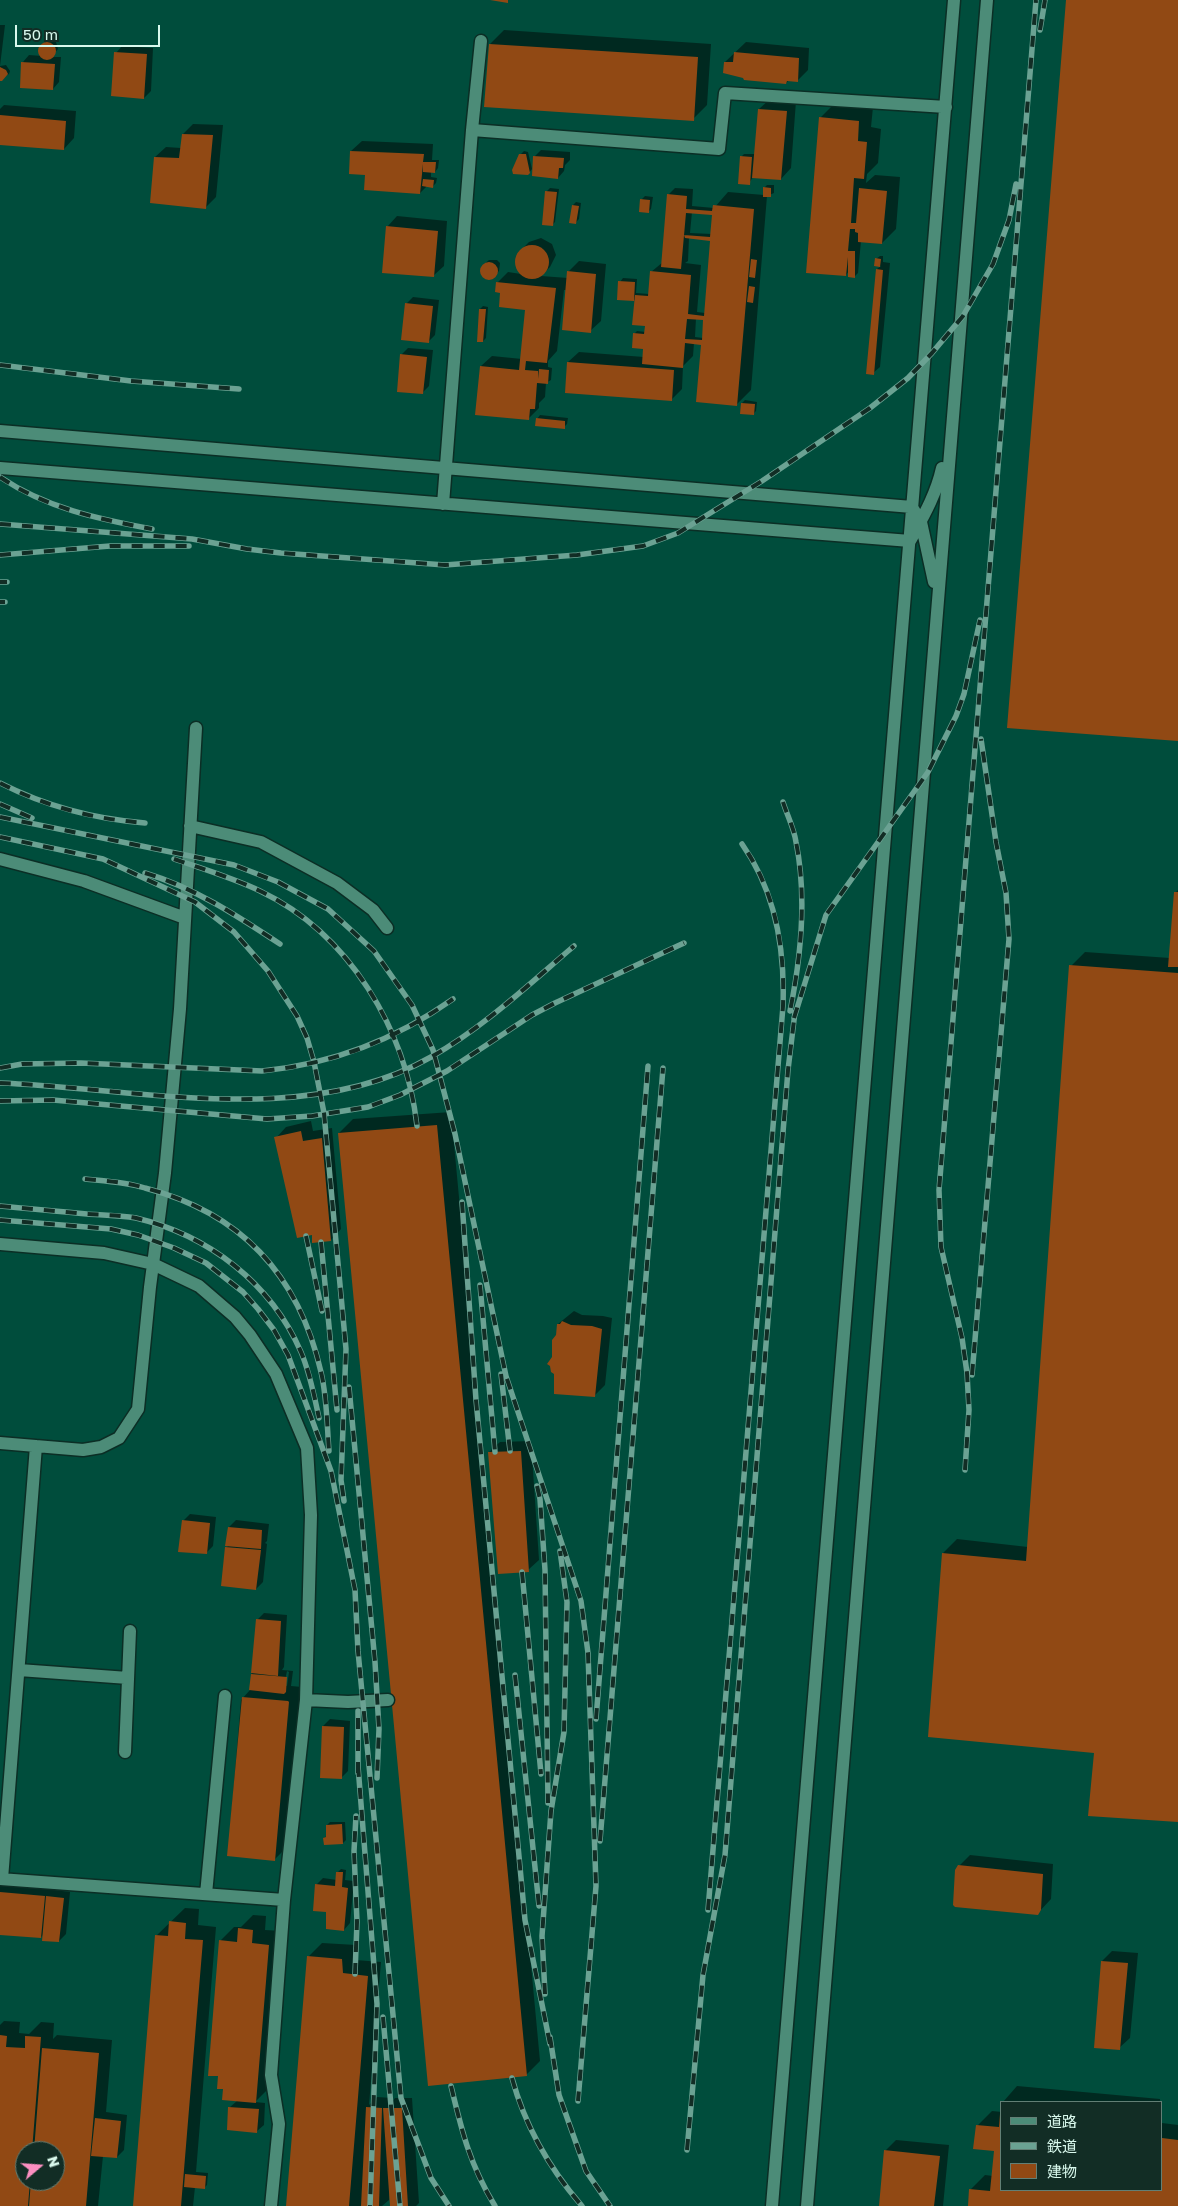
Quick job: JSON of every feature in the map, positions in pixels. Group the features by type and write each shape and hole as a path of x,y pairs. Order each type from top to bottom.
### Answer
{"lane":[{"path":"772,2206 954,0"},
{"path":"807,2206 987,0"},
{"path":"443,504 472,130 481,42"},
{"path":"472,130 719,149 725,93 946,107"},
{"path":"910,541 938,486 952,426"},
{"path":"0,431 912,507"},
{"path":"0,468 910,541"},
{"path":"912,507 921,522 933,571 937,609"},
{"path":"0,1443 83,1450 101,1447 119,1438 138,1409 171,1111 180,1009 196,728"},
{"path":"190,826 261,842 337,883 373,910 387,928"},
{"path":"0,859 84,881 185,918"},
{"path":"0,1244 104,1253 153,1264 198,1286 235,1317 250,1335 276,1374 307,1448 311,1515 306,1700 284,1900 271,2076 279,2124 271,2206"},
{"path":"36,1446 1,1879 284,1900"},
{"path":"125,1752 130,1631"},
{"path":"19,1670 128,1678"},
{"path":"206,1894 225,1696"},
{"path":"306,1700 348,1702 388,1700"}],"building":[{"path":"490,0 508,0 508,3"},
{"path":"1066,0 1178,0 1178,741 1007,728"},
{"path":"47,42 53,45 56,51 53,57 47,60 41,57 38,51 41,45"},
{"path":"489,44 698,57 694,121 484,107"},
{"path":"114,52 147,54 144,99 111,96"},
{"path":"734,52 799,58 798,82 787,81 786,84 744,80 743,78 723,73 724,62 733,62"},
{"path":"21,62 55,64 53,90 20,88"},
{"path":"0,67 6,70 8,74 2,81 0,81"},
{"path":"758,109 787,111 781,180 752,178"},
{"path":"0,115 66,121 64,150 0,145"},
{"path":"819,117 859,121 858,141 867,142 864,179 854,178 851,223 856,223 859,188 887,191 882,244 858,242 858,233 855,232 855,229 850,229 848,251 855,251 855,278 848,277 848,257 846,276 806,273"},
{"path":"182,134 213,135 206,209 150,203 154,157 179,158"},
{"path":"350,151 424,154 423,162 436,162 435,173 423,172 423,164 420,194 364,190 365,175 349,174"},
{"path":"519,154 526,154 530,173 528,175 513,174 512,170"},
{"path":"533,156 564,158 563,168 559,168 558,179 532,176"},
{"path":"740,156 752,157 750,185 738,184"},
{"path":"423,179 434,180 433,188 422,186"},
{"path":"763,187 771,188 771,197 763,197"},
{"path":"545,191 557,192 553,226 542,225"},
{"path":"667,194 687,196 686,209 712,211 713,205 754,209 737,406 696,402 701,345 685,343 683,368 642,364 643,349 632,348 633,333 644,334 645,326 632,325 635,295 648,296 650,271 691,275 688,314 704,316 710,241 685,238 684,235 681,269 661,267","holes":["686,213 712,215 710,237 684,235","687,319 703,320 702,340 685,339"]},
{"path":"640,199 650,200 649,213 639,212"},
{"path":"572,205 579,206 576,224 569,223"},
{"path":"386,226 438,231 434,277 382,273"},
{"path":"532,245 539,246 544,250 548,255 548,269 544,274 539,278 532,279 525,278 520,274 516,269 515,262 516,255 520,250 525,246"},
{"path":"875,258 881,259 880,267 874,266"},
{"path":"751,259 757,260 755,278 749,277"},
{"path":"489,262 495,265 498,271 495,277 489,280 483,277 480,271 483,265"},
{"path":"876,269 883,270 874,375 866,374"},
{"path":"567,271 596,274 591,333 562,330"},
{"path":"618,281 635,282 634,301 617,300"},
{"path":"496,282 556,288 547,363 526,361 525,370 538,371 538,379 539,369 549,370 548,384 537,383 535,409 530,409 529,420 475,415 480,366 519,370 525,310 499,307 500,293 495,292"},
{"path":"749,286 755,287 753,303 747,302"},
{"path":"405,303 433,306 429,343 401,340"},
{"path":"479,309 486,309 483,342 477,342"},
{"path":"400,354 427,357 423,394 397,392"},
{"path":"567,362 674,370 672,401 565,393"},
{"path":"741,403 755,404 754,415 740,414"},
{"path":"536,418 565,421 565,429 535,426"},
{"path":"1174,892 1178,892 1178,967 1168,967"},
{"path":"1069,965 1178,973 1178,1822 1088,1816 1094,1753 928,1737 942,1553 1026,1561"},
{"path":"437,1125 527,2076 428,2086 338,1133"},
{"path":"301,1131 303,1141 322,1138 331,1241 312,1243 312,1235 297,1238 274,1137"},
{"path":"562,1321 571,1325 592,1326 602,1329 595,1397 554,1394 554,1374 547,1364 552,1357 552,1340 556,1335 557,1324 560,1324"},
{"path":"521,1451 529,1572 498,1574 488,1452"},
{"path":"182,1520 210,1523 207,1554 178,1552"},
{"path":"228,1527 262,1530 261,1549 225,1546"},
{"path":"225,1547 261,1550 256,1590 221,1586"},
{"path":"256,1619 281,1621 278,1676 251,1673"},
{"path":"251,1674 287,1677 286,1692 284,1694 249,1690"},
{"path":"242,1697 289,1702 275,1861 227,1856"},
{"path":"322,1726 344,1727 342,1779 320,1778"},
{"path":"342,1824 343,1844 324,1845 323,1838 326,1837 326,1825"},
{"path":"958,1865 1043,1874 1041,1910 1038,1915 955,1907 953,1905 955,1870"},
{"path":"336,1872 343,1872 342,1887 348,1888 344,1931 326,1929 326,1912 313,1911 315,1884 335,1886"},
{"path":"0,1892 45,1896 41,1938 0,1935"},
{"path":"46,1896 64,1898 59,1942 42,1941"},
{"path":"169,1921 186,1923 185,1939 203,1940 181,2206 133,2206 155,1935 168,1936"},
{"path":"238,1928 253,1930 252,1943 269,1945 256,2103 222,2100 223,2089 217,2089 218,2076 208,2076 219,1940 237,1942"},
{"path":"307,1956 342,1959 343,1973 368,1976 349,2206 286,2206"},
{"path":"1101,1961 1128,1963 1120,2050 1094,2048"},
{"path":"0,2035 7,2036 6,2047 25,2048 25,2036 41,2037 33,2141 15,2141 15,2191 29,2191 28,2206 0,2206"},
{"path":"42,2048 99,2053 86,2206 29,2206 30,2191 65,2191 65,2141 35,2141"},
{"path":"228,2107 259,2109 257,2133 227,2130"},
{"path":"366,2107 382,2108 379,2206 361,2206"},
{"path":"383,2108 402,2108 408,2206 390,2206"},
{"path":"1000,2114 1000,2191 1163,2191 1163,2138 1178,2140 1178,2206 968,2206 969,2189 990,2191 994,2151 973,2149 976,2125 999,2127"},
{"path":"95,2118 121,2121 117,2158 91,2156"},
{"path":"884,2150 940,2156 934,2206 879,2206"},
{"path":"185,2174 206,2176 205,2189 184,2187"}],"railway":[{"path":"965,1470 969,1410 967,1373 962,1338 941,1247 939,1190 1036,0"},
{"path":"1040,30 1045,0"},
{"path":"0,524 192,539 281,553 445,565 577,555 643,546 678,533 762,481 870,408 908,378 963,316 993,264 1009,220 1016,184"},
{"path":"0,365 131,381 239,389"},
{"path":"0,477 36,497 73,511 152,529"},
{"path":"0,555 110,546 189,546"},
{"path":"0,582 7,582"},
{"path":"0,602 5,602"},
{"path":"794,1018 826,915 928,772 956,716 964,694 980,620"},
{"path":"972,1375 1009,939 1006,893 996,842 981,739"},
{"path":"0,783 35,799 89,815 145,823"},
{"path":"783,802 795,837 802,905 800,948 790,1011"},
{"path":"0,804 32,818"},
{"path":"0,817 234,865 278,882 328,909 374,951 412,1005 433,1050 455,1134 506,1376 581,1601 588,1653 596,1886 578,2101"},
{"path":"0,837 103,859 195,902 234,932 268,971 297,1016 307,1038 314,1062 324,1113 346,1349 341,1480 344,1501"},
{"path":"708,1910 783,1006 782,963 776,922 763,882 754,862 742,844"},
{"path":"174,859 260,891 292,910 321,932 346,959 368,989 386,1021 400,1055 411,1090 417,1126"},
{"path":"145,873 198,894 280,944"},
{"path":"0,1101 53,1100 267,1119 312,1116 368,1107 400,1095 447,1071 532,1015 555,1003 684,943"},
{"path":"0,1083 220,1099 276,1098 330,1092 382,1079 431,1057 487,1019 574,946"},
{"path":"0,1068 22,1064 81,1063 262,1071 288,1068 338,1056 386,1038 409,1027 453,999"},
{"path":"687,2150 703,1975 725,1855 788,1070 795,1012"},
{"path":"596,1719 648,1066"},
{"path":"600,1841 663,1068"},
{"path":"85,1179 130,1184 180,1199 210,1214 238,1232 261,1253 281,1278 298,1306 311,1338 323,1382 329,1451"},
{"path":"462,1202 476,1400 525,1920 550,2044"},
{"path":"0,1206 136,1218 188,1236 212,1250 255,1284 273,1304 288,1327 307,1368 319,1418"},
{"path":"0,1220 111,1229 138,1235 174,1248 206,1263 243,1292 274,1330 288,1355 331,1471 355,1590 358,1651 401,2098 431,2178 449,2206"},
{"path":"306,1236 322,1311"},
{"path":"321,1242 337,1410"},
{"path":"480,1285 495,1452"},
{"path":"501,1374 510,1451"},
{"path":"349,1387 375,1662 379,1729 377,1778"},
{"path":"537,1486 540,1499 545,1570 548,1803"},
{"path":"545,1994 542,1936 551,1811 564,1732 567,1602 560,1551"},
{"path":"522,1572 541,1774"},
{"path":"515,1675 539,1906"},
{"path":"358,1711 358,1773"},
{"path":"358,1766 377,2004 370,2206"},
{"path":"355,1974 357,1922 354,1851 356,1816"},
{"path":"383,2017 400,2206"},
{"path":"550,2037 559,2095 586,2171 610,2206"},
{"path":"512,2078 531,2130 559,2177 582,2206"},
{"path":"451,2086 473,2162 495,2206"}]}
